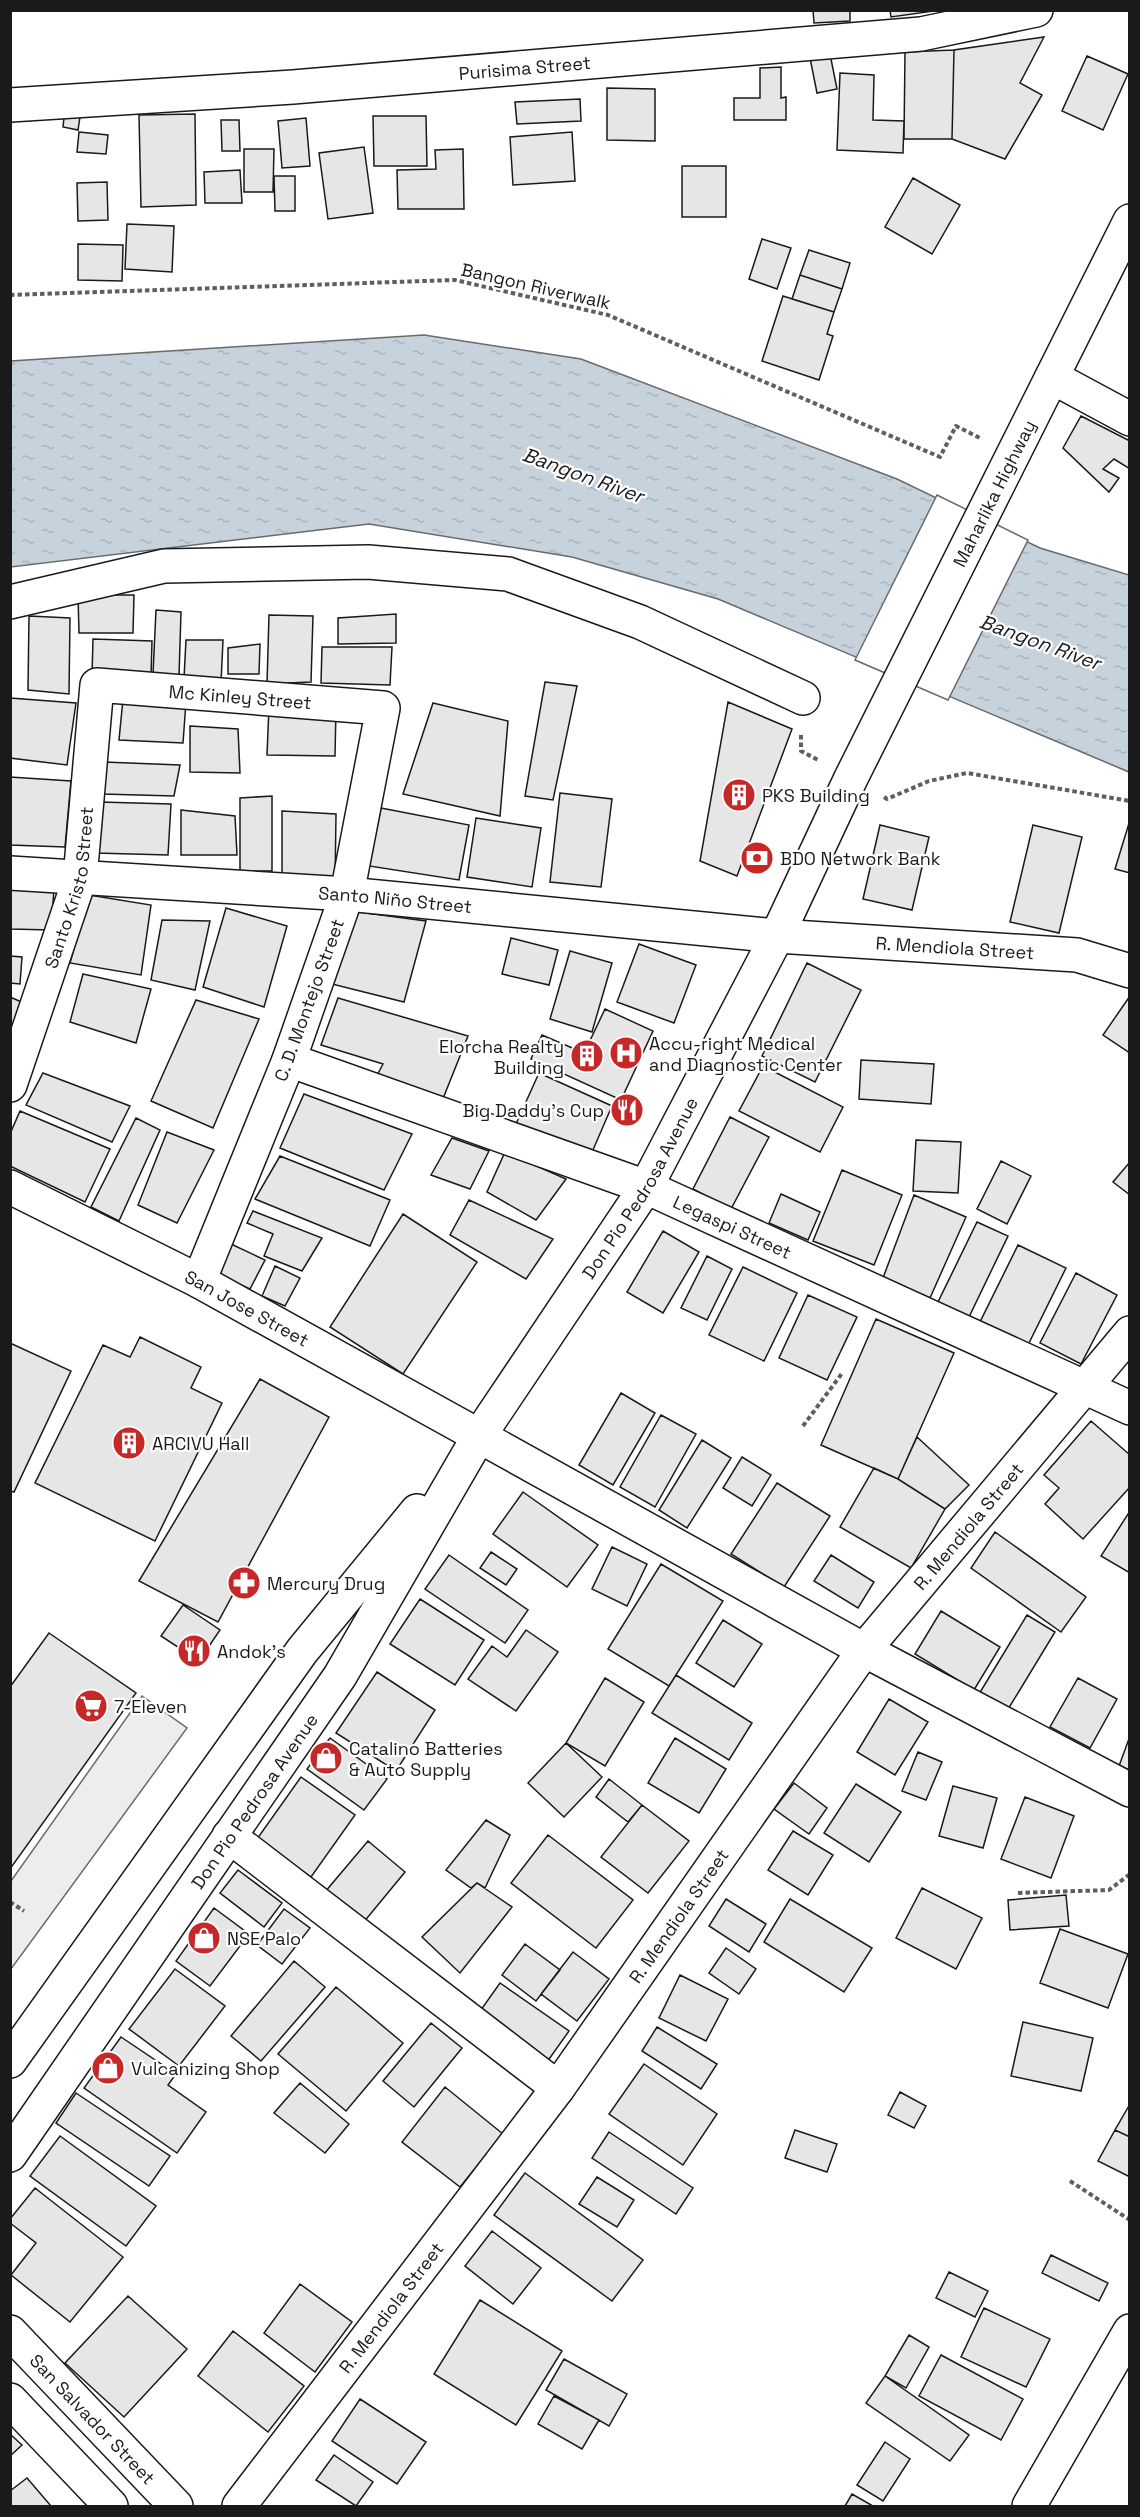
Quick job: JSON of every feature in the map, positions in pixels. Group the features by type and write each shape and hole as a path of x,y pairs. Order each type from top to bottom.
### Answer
{"main road":[{"name":"Purisima Street","path":"10,105 293,87 921,34 1036,10"},
{"name":"Maharlika Highway","path":"854,772 1130,221"},
{"path":"1052,377 1130,419"},
{"path":"10,602 164,566 368,562 508,574 640,622 803,698"},
{"name":"Mc Kinley Street","path":"97,685 383,708"},
{"name":"Santo Kristo Street","path":"10,1085 80,878 97,685"},
{"name":"C. D. Montejo Street","path":"199,1281 289,1060 347,894 383,708"},
{"name":"Don Pio Pedrosa Avenue","path":"10,2155 340,1676 479,1436 646,1187 777,936 854,772"},
{"name":"Santo Niño Street","path":"10,873 347,894 777,936"},
{"name":"R. Mendiola Street","path":"777,936 1077,955 1130,971"},
{"name":"Legaspi Street","path":"289,1060 646,1187 1130,1408"},
{"name":"San Jose Street","path":"10,1187 199,1281 864,1650 1130,1790"},
{"name":"R. Mendiola Street","path":"238,2506 558,2088 864,1650 1130,1333"},
{"name":"Don Pio Pedrosa Avenue","path":"10,2061 302,1651 479,1436"},
{"path":"229,1836 558,2088"},
{"path":"1029,2506 1130,2331"},
{"name":"San Salvador Street","path":"10,2332 176,2506"},
{"path":"10,2400 111,2506"}],"path":[{"name":"Bangon Riverwalk","path":"10,295 455,280 608,315 940,457 956,426 971,434"},
{"path":"803,698 801,751 854,772 887,799 929,781 968,773 1130,801"},
{"path":"803,1426 843,1372"},
{"path":"1018,1893 1109,1890 1130,1874"},
{"path":"10,1902 24,1911"},
{"path":"1070,2181 1130,2220"}],"shaded area":[{"path":"142,1696 187,1728 11,1969 11,1881"}],"water":[{"name":"Bangon River","path":"424,335 581,359 897,479 1040,548 1129,575 1129,772 718,599 572,557 369,524 11,567 11,361"}],"pier":[{"path":"937,495 1028,540 948,700 855,660"}],"building":[{"path":"813,10 850,10 850,21 814,23"},
{"path":"890,10 933,10 934,11 891,17"},
{"path":"1044,37 1020,83 1042,95 1005,159 952,139 954,50"},
{"path":"954,50 952,139 904,139 905,52"},
{"path":"830,54 837,89 817,93 810,58"},
{"path":"1087,56 1128,74 1103,130 1062,111"},
{"path":"781,67 781,98 786,97 786,120 734,120 734,98 760,98 760,68"},
{"path":"840,73 874,75 873,120 904,121 903,153 837,150"},
{"path":"607,88 655,89 655,141 607,140"},
{"path":"580,99 581,121 517,124 515,102"},
{"path":"65,108 81,110 78,130 63,127"},
{"path":"195,114 196,205 141,207 139,115"},
{"path":"373,116 426,116 427,166 374,166"},
{"path":"306,118 310,166 282,168 278,121"},
{"path":"221,120 239,120 240,151 222,151"},
{"path":"79,132 108,135 106,154 77,152"},
{"path":"572,132 575,181 513,185 510,137"},
{"path":"364,147 373,213 328,219 319,153"},
{"path":"244,149 274,149 273,192 244,192"},
{"path":"463,149 464,209 398,209 397,170 436,169 435,150"},
{"path":"682,166 726,166 726,217 682,217"},
{"path":"240,170 242,203 205,203 204,172"},
{"path":"274,176 295,176 295,211 275,211"},
{"path":"913,178 960,205 932,254 885,227"},
{"path":"107,182 108,220 78,221 77,183"},
{"path":"127,224 174,226 172,272 125,269"},
{"path":"762,239 791,248 777,289 749,279"},
{"path":"78,244 123,245 122,281 78,280"},
{"path":"809,250 850,263 842,289 800,275"},
{"path":"800,275 842,289 834,312 792,299"},
{"path":"783,296 834,312 827,334 833,336 819,380 762,361"},
{"path":"1081,416 1130,441 1130,469 1114,459 1103,469 1119,478 1109,492 1063,448"},
{"path":"78,595 134,595 133,633 79,633"},
{"path":"156,610 181,612 179,676 153,674"},
{"path":"396,614 396,643 338,644 338,618"},
{"path":"269,615 313,616 311,682 267,684"},
{"path":"29,616 70,618 69,694 28,690"},
{"path":"93,639 152,641 151,677 92,675"},
{"path":"186,640 223,640 221,683 184,678"},
{"path":"260,644 259,674 228,674 228,648"},
{"path":"322,647 392,647 390,685 321,683"},
{"path":"545,682 577,686 553,800 525,796"},
{"path":"10,698 76,703 67,765 10,758"},
{"path":"123,699 186,702 183,743 119,740"},
{"name":"PKS Building","path":"728,702 792,729 737,876 700,861"},
{"path":"433,703 508,721 500,816 403,794"},
{"path":"269,707 336,709 335,756 267,755"},
{"path":"190,726 238,729 240,773 190,772"},
{"path":"104,762 180,765 174,796 102,794"},
{"path":"10,777 71,781 65,847 10,845"},
{"path":"560,793 612,799 601,887 550,882"},
{"path":"272,796 272,871 240,871 240,798"},
{"path":"100,802 171,804 168,855 95,853"},
{"path":"381,808 469,825 459,880 369,866"},
{"path":"181,810 235,816 237,855 181,855"},
{"path":"282,811 336,814 335,883 282,881"},
{"path":"476,818 541,828 532,887 467,877"},
{"path":"1130,820 1130,873 1115,869"},
{"path":"880,825 929,837 912,910 863,899"},
{"path":"1033,825 1082,837 1059,933 1010,922"},
{"path":"10,889 54,889 51,930 10,929"},
{"path":"89,895 151,905 141,975 70,963"},
{"path":"226,908 287,926 264,1007 203,987"},
{"path":"351,911 426,921 404,1002 328,983"},
{"path":"162,920 210,921 195,990 151,980"},
{"path":"511,938 558,950 549,985 502,974"},
{"path":"639,944 696,965 674,1023 617,1002"},
{"path":"570,951 612,963 592,1032 550,1019"},
{"path":"10,956 22,957 20,984 10,983"},
{"path":"807,963 861,990 815,1082 762,1056"},
{"path":"83,974 151,989 136,1043 70,1022"},
{"path":"1130,996 1130,1053 1103,1035"},
{"path":"10,997 26,1004 10,1046"},
{"path":"338,998 468,1036 440,1106 373,1083 383,1064 321,1045"},
{"path":"196,1000 259,1019 213,1128 151,1101"},
{"name":"Elorcha Realty Building","path":"605,1009 653,1031 621,1100 531,1059 542,1035 584,1053"},
{"path":"861,1060 934,1064 931,1104 859,1099"},
{"path":"763,1066 843,1107 820,1152 739,1111"},
{"path":"43,1073 130,1106 112,1142 26,1105"},
{"path":"539,1073 612,1106 589,1159 515,1126"},
{"path":"304,1094 412,1134 384,1190 280,1148"},
{"path":"20,1111 110,1149 85,1202 10,1166 10,1134"},
{"path":"730,1117 769,1137 731,1209 693,1189"},
{"path":"136,1118 160,1130 119,1221 91,1207"},
{"path":"167,1132 214,1150 177,1223 138,1205"},
{"path":"452,1138 489,1151 470,1189 431,1175"},
{"path":"916,1140 961,1142 958,1193 913,1191"},
{"path":"505,1152 566,1179 536,1220 487,1192"},
{"path":"280,1156 390,1200 370,1246 255,1199"},
{"path":"1001,1161 1031,1176 1007,1224 977,1209"},
{"path":"1130,1162 1130,1195 1113,1182"},
{"path":"842,1170 902,1195 874,1265 813,1241"},
{"path":"781,1194 820,1212 808,1240 769,1223"},
{"path":"914,1195 966,1217 930,1298 883,1278"},
{"path":"469,1200 553,1239 526,1279 450,1235"},
{"path":"253,1211 322,1238 302,1271 264,1256 273,1234 247,1223"},
{"path":"403,1214 477,1262 403,1374 330,1327"},
{"path":"977,1222 1008,1236 969,1317 938,1302"},
{"path":"663,1231 699,1252 663,1313 627,1292"},
{"path":"231,1244 265,1260 250,1289 215,1274"},
{"path":"1018,1245 1066,1268 1028,1345 980,1322"},
{"path":"707,1256 732,1269 707,1320 681,1308"},
{"path":"275,1266 300,1278 285,1306 262,1296"},
{"path":"743,1267 797,1293 764,1361 709,1335"},
{"path":"1076,1273 1117,1295 1081,1364 1040,1343"},
{"path":"808,1295 857,1317 827,1380 779,1358"},
{"path":"876,1319 954,1353 898,1479 821,1445"},
{"name":"ARCIVU Hall","path":"140,1337 201,1367 191,1388 222,1403 155,1541 35,1483 103,1345 130,1357"},
{"path":"10,1343 71,1371 14,1492 10,1491"},
{"path":"260,1379 329,1417 218,1622 139,1581"},
{"path":"621,1393 655,1413 613,1485 579,1465"},
{"path":"661,1415 696,1434 655,1507 620,1487"},
{"path":"1091,1421 1130,1455 1130,1487 1083,1539 1045,1504 1059,1488 1044,1475"},
{"path":"917,1437 969,1485 945,1509 898,1479"},
{"path":"702,1440 731,1458 687,1528 659,1510"},
{"path":"742,1457 771,1475 752,1506 723,1488"},
{"path":"874,1468 898,1479 945,1509 911,1568 840,1527"},
{"path":"777,1483 830,1516 784,1587 731,1554"},
{"path":"523,1492 598,1545 567,1587 493,1534"},
{"path":"1130,1511 1130,1573 1101,1556"},
{"path":"995,1532 1086,1597 1061,1632 971,1568"},
{"path":"612,1547 647,1564 627,1606 592,1589"},
{"path":"491,1552 517,1569 506,1585 480,1568"},
{"path":"449,1555 528,1610 505,1643 425,1589"},
{"path":"831,1555 874,1582 858,1608 814,1581"},
{"path":"661,1564 723,1601 669,1686 608,1649"},
{"path":"420,1599 484,1640 455,1685 390,1644"},
{"path":"183,1605 220,1630 199,1661 161,1636"},
{"path":"941,1611 1000,1647 974,1690 915,1654"},
{"path":"1027,1615 1055,1632 1007,1711 979,1694"},
{"path":"723,1620 762,1644 734,1687 696,1663"},
{"path":"526,1630 558,1652 516,1711 468,1679 492,1646 507,1657"},
{"path":"49,1633 136,1693 10,1869 10,1687"},
{"path":"377,1672 435,1710 396,1771 336,1733"},
{"path":"676,1675 752,1723 729,1760 652,1713"},
{"path":"605,1678 644,1702 605,1766 566,1743"},
{"path":"1078,1678 1117,1699 1090,1748 1050,1727"},
{"path":"889,1699 928,1722 895,1775 857,1752"},
{"path":"1130,1736 1130,1770 1119,1766"},
{"path":"330,1738 387,1779 364,1810 307,1769"},
{"path":"675,1738 726,1769 699,1813 648,1783"},
{"path":"566,1743 602,1777 564,1817 528,1783"},
{"path":"918,1752 942,1762 926,1800 902,1791"},
{"path":"301,1777 355,1815 311,1877 257,1839"},
{"path":"609,1779 642,1805 628,1822 596,1797"},
{"path":"794,1783 827,1808 809,1834 774,1809"},
{"path":"856,1784 901,1812 869,1862 824,1833"},
{"path":"953,1786 997,1798 983,1848 939,1836"},
{"path":"1025,1797 1074,1816 1051,1878 1001,1859"},
{"path":"642,1805 689,1841 648,1893 601,1857"},
{"path":"486,1820 510,1835 485,1888 477,1883 471,1888 446,1870"},
{"path":"793,1831 833,1855 808,1895 768,1870"},
{"path":"548,1835 633,1900 596,1948 511,1883"},
{"path":"368,1841 405,1872 363,1923 325,1892"},
{"path":"238,1870 282,1903 264,1927 220,1893"},
{"path":"477,1883 512,1907 460,1973 422,1937"},
{"path":"922,1888 982,1918 956,1969 896,1938"},
{"path":"1066,1895 1069,1926 1010,1930 1008,1900"},
{"path":"726,1899 766,1924 749,1952 709,1926"},
{"path":"790,1899 872,1948 844,1992 764,1942"},
{"path":"214,1908 249,1934 210,1986 176,1961"},
{"path":"284,1909 310,1928 282,1964 257,1945"},
{"path":"1060,1929 1128,1954 1108,2008 1040,1983"},
{"path":"525,1944 560,1970 536,2001 502,1975"},
{"path":"726,1948 756,1969 739,1994 709,1973"},
{"path":"573,1952 609,1979 577,2021 541,1994"},
{"path":"294,1961 325,1987 261,2061 231,2036"},
{"path":"175,1969 225,2006 179,2066 129,2029"},
{"path":"680,1975 728,1999 706,2041 659,2018"},
{"path":"500,1983 569,2031 547,2062 478,2014"},
{"path":"336,1987 403,2043 346,2111 278,2054"},
{"path":"1023,2022 1093,2038 1081,2091 1011,2076"},
{"path":"431,2023 462,2048 414,2107 383,2081"},
{"path":"657,2027 717,2064 701,2089 642,2051"},
{"path":"121,2037 176,2074 168,2085 206,2112 177,2153 84,2088"},
{"path":"644,2064 717,2114 683,2165 609,2114"},
{"path":"300,2083 349,2124 325,2153 274,2113"},
{"path":"445,2087 503,2134 460,2187 402,2142"},
{"path":"900,2092 926,2106 914,2128 888,2115"},
{"path":"76,2093 170,2156 149,2186 56,2123"},
{"path":"1130,2104 1130,2137 1115,2130"},
{"path":"795,2130 837,2144 827,2172 785,2158"},
{"path":"1115,2130 1130,2137 1130,2177 1098,2161"},
{"path":"609,2132 693,2188 676,2214 592,2158"},
{"path":"60,2136 156,2206 126,2246 30,2176"},
{"path":"525,2173 643,2260 612,2301 494,2215"},
{"path":"597,2177 634,2200 617,2227 579,2204"},
{"path":"35,2188 123,2257 70,2322 11,2275 36,2243 10,2223 10,2219"},
{"path":"492,2231 541,2268 513,2304 465,2266"},
{"path":"1051,2255 1108,2283 1099,2301 1042,2273"},
{"path":"949,2272 988,2291 975,2317 936,2298"},
{"path":"300,2284 352,2322 315,2372 264,2333"},
{"path":"128,2296 187,2349 124,2417 65,2363"},
{"path":"480,2300 562,2351 516,2425 434,2374"},
{"path":"984,2308 1050,2339 1026,2387 961,2357"},
{"path":"233,2331 304,2386 268,2432 198,2376"},
{"path":"909,2335 929,2347 906,2388 885,2376"},
{"path":"941,2355 1023,2399 1001,2440 919,2396"},
{"path":"564,2359 627,2394 609,2426 546,2390"},
{"path":"885,2376 969,2435 950,2461 866,2403"},
{"path":"554,2396 599,2420 582,2449 538,2424"},
{"path":"360,2399 426,2442 397,2484 332,2441"},
{"path":"10,2434 22,2445 10,2456"},
{"path":"885,2442 910,2459 883,2501 857,2485"},
{"path":"334,2455 373,2482 356,2506 316,2480"},
{"path":"27,2478 51,2506 10,2506 10,2491"},
{"path":"852,2494 873,2506 845,2506"}],"place":[{"name":"PKS Building","path":"739,795"},
{"name":"BDO Network Bank","path":"757,858"},
{"name":"Accu-right Medical and Diagnostic Center","path":"626,1053"},
{"name":"Elorcha Realty Building","path":"587,1056"},
{"name":"Big Daddy's Cup","path":"627,1110"},
{"name":"ARCIVU Hall","path":"129,1443"},
{"name":"Mercury Drug","path":"244,1583"},
{"name":"Andok's","path":"194,1651"},
{"name":"7-Eleven","path":"91,1706"},
{"name":"Catalino Batteries & Auto Supply","path":"326,1758"},
{"name":"NSE Palo","path":"204,1938"},
{"name":"Vulcanizing Shop","path":"108,2068"}]}
